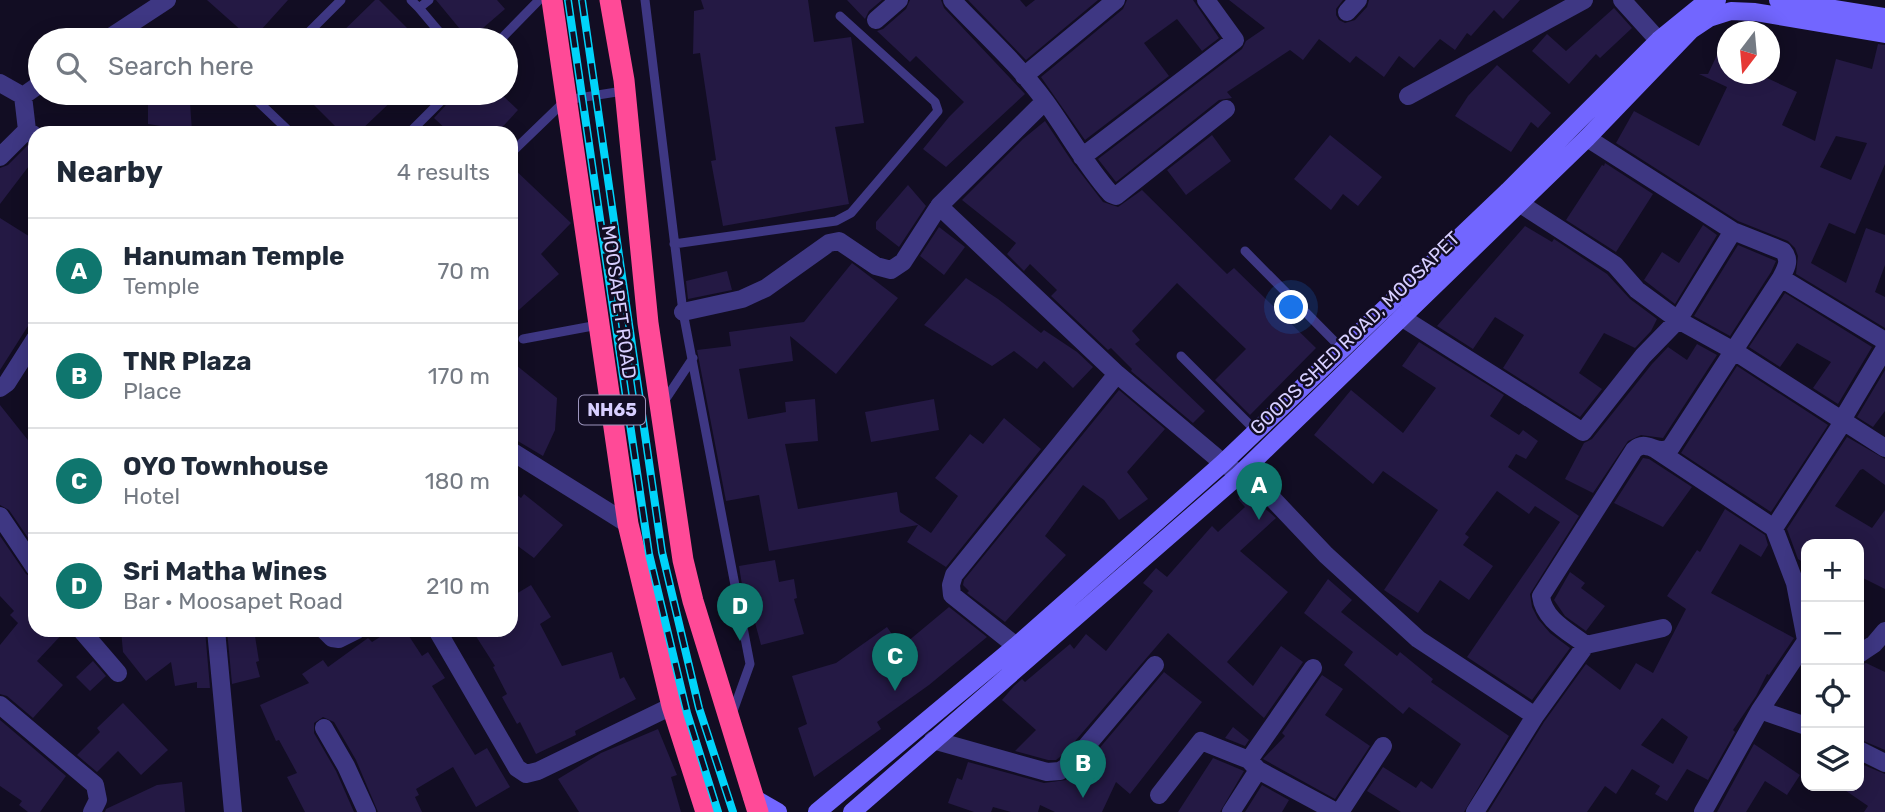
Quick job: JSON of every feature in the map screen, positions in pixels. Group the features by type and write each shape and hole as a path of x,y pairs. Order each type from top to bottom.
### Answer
{"highway":[{"name":"MOOSAPET ROAD","path":"552,0 628,524 672,706 706,812"},
{"name":"MOOSAPET ROAD","path":"610,0 625,91 648,323 683,560 755,804"}],"street":[{"path":"124,28 167,0"},
{"path":"876,20 899,0"},
{"path":"952,0 1045,101 1082,157 1108,191 1116,196 1226,109"},
{"path":"1024,76 1116,0"},
{"path":"1082,157 1235,40 1206,0"},
{"path":"1408,96 1584,0"},
{"path":"1622,0 1664,46"},
{"path":"1778,0 1885,17"},
{"name":"GOODS SHED ROAD, MOOSAPET","path":"821,811 1016,646 1223,463 1574,127 1664,46 1726,4 1755,12 1885,34"},
{"name":"GOODS SHED ROAD, MOOSAPET","path":"852,812 1239,475 1587,138 1664,46"},
{"path":"0,83 23,96 29,126"},
{"path":"23,96 28,92"},
{"path":"683,312 742,299 766,288 829,243 839,241 876,266 891,270 903,262 939,206 1045,101"},
{"path":"0,156 28,135"},
{"path":"1587,138 1733,231 1783,251 1788,256 1788,263 1781,278 1671,447 1665,451 1655,449"},
{"path":"1519,203 1615,265 1637,290 1678,320 1734,351 1885,448"},
{"path":"939,206 1117,374 1223,463 1271,497 1325,555 1418,639 1535,716"},
{"path":"1401,317 1583,432 1643,356 1678,320 1733,231"},
{"path":"1781,278 1885,341"},
{"path":"1774,528 1843,422 1844,415 1885,348"},
{"path":"0,388 7,383 28,350"},
{"path":"1016,646 952,595 954,575 1117,374"},
{"path":"1586,645 1554,622 1542,608 1541,596 1639,445 1655,449 1774,528 1795,583 1801,614"},
{"path":"518,455 628,524"},
{"path":"0,516 28,558"},
{"path":"1475,812 1535,716 1586,645 1662,628"},
{"path":"87,637 118,673"},
{"path":"217,637 233,812"},
{"path":"441,637 517,768 526,774 538,771 672,706"},
{"path":"1703,812 1760,710 1801,648"},
{"path":"933,740 1047,772 1060,771 1072,763 1155,665"},
{"path":"1231,812 1254,765 1313,668"},
{"path":"0,705 95,785 98,800 92,812"},
{"path":"1760,710 1801,724"},
{"path":"324,728 346,766 367,812"},
{"path":"1159,795 1201,741 1254,765 1338,812 1383,746"},
{"path":"1864,752 1885,763"},
{"path":"755,804 778,812"}],"lane":[{"path":"313,28 341,0"},
{"path":"411,0 436,28"},
{"path":"419,8 429,0"},
{"path":"512,28 539,0"},
{"path":"645,0 683,312 750,664 729,721"},
{"path":"674,244 836,221 844,217 851,213 938,111 936,103 840,16"},
{"path":"518,146 566,100 625,91"},
{"path":"262,105 284,126"},
{"path":"416,126 437,105"},
{"path":"1245,251 1342,349"},
{"path":"523,339 599,325"},
{"path":"1181,356 1256,431"},
{"path":"661,406 693,358"}],"building":[{"path":"207,0 288,0 263,28 238,28"},
{"path":"375,0 379,0 407,28 346,28"},
{"path":"436,0 497,0 505,9 483,28 459,28"},
{"path":"701,0 808,0 814,42 851,37 864,123 835,127 849,204 723,226 711,161 716,160 700,53 693,54 694,11 704,9"},
{"path":"847,0 882,0 869,11 865,19"},
{"path":"910,0 941,0 944,8 1025,94 946,167 923,149 964,102 916,56 910,62 877,31 906,9"},
{"path":"968,0 1020,0 1026,7 1035,0 1098,0 1026,60"},
{"path":"1127,0 1193,0 1219,38 1202,51 1177,19 1144,43 1169,76 1085,140 1041,77 1123,9"},
{"path":"1229,0 1343,0 1336,9 1336,15 1345,23 1355,20 1367,7 1369,0 1520,0 1503,19 1494,10 1471,36 1467,33 1455,50 1440,39 1414,68 1399,56 1384,77 1356,56 1350,63 1319,39 1303,60 1290,50 1227,92 1232,98 1219,100 1116,182 1098,159 1242,49 1246,41 1265,28"},
{"path":"1614,8 1632,28 1600,58 1596,54 1569,84 1532,51 1547,34 1566,51"},
{"path":"1878,44 1885,45 1885,164 1855,234 1829,223 1811,263 1846,283 1866,228 1885,235 1885,265 1875,292 1885,297 1885,328 1796,274 1798,256 1788,241 1738,221 1616,143 1634,111 1699,146 1727,87 1721,84 1780,84 1797,92 1782,125 1815,141 1836,59 1872,69","holes":["1836,136 1867,143 1851,180 1820,167"]},
{"path":"1717,55 1717,82 1699,74 1708,74"},
{"path":"1497,65 1551,113 1538,128 1531,122 1511,152 1455,116 1468,96"},
{"path":"148,105 190,105 192,126 148,124"},
{"path":"314,105 387,105 365,126 335,126"},
{"path":"446,105 513,105 518,110 503,126 443,126 434,118"},
{"path":"1045,121 1103,202 1118,207 1142,190 1227,274 1234,268 1316,348 1250,415 1215,380 1246,349 1177,283 1132,331 1140,340 1135,344 1205,411 1193,423 1131,371 1111,348 1108,350 1051,296 1057,290 1030,264 1024,271 1007,254 1016,243 962,200 1023,139"},
{"path":"1212,135 1231,161 1186,195 1167,170"},
{"path":"1330,135 1382,177 1358,206 1343,194 1331,210 1294,179"},
{"path":"28,145 28,167 0,204 0,168 8,165"},
{"path":"1605,163 1653,194 1616,252 1566,220"},
{"path":"518,173 571,223 541,254 559,274 518,311"},
{"path":"908,185 926,206 899,247 876,229 876,222"},
{"path":"0,218 28,236 28,326 0,370"},
{"path":"1703,225 1717,235 1675,304 1644,280 1662,252 1679,263"},
{"path":"1525,226 1552,242 1554,239 1607,274 1630,299 1657,319 1651,331 1635,348 1604,333 1579,373 1602,389 1580,417 1503,368 1524,335 1495,317 1473,349 1437,326"},
{"path":"939,227 965,247 944,275 920,256"},
{"path":"1738,245 1776,261 1730,336 1694,316"},
{"path":"852,263 898,298 836,374 790,336 793,361 739,369 748,419 786,412 785,402 815,399 818,441 785,444 798,509 897,492 900,512 931,533 958,496 935,478 970,434 983,444 1004,418 1041,449 946,567 907,542 918,525 769,551 759,495 726,501 697,350 731,346 729,332 804,322"},
{"path":"727,271 732,290 688,299 686,281"},
{"path":"966,278 1041,333 1044,330 1077,352 1093,367 1073,388 1044,361 1037,369 1014,351 992,366 924,325"},
{"path":"1785,293 1872,347 1838,404 1813,388 1831,362 1797,343 1780,367 1749,347"},
{"path":"1419,342 1504,395 1490,416 1519,435 1523,430 1538,441 1526,459 1516,454 1508,467 1579,516 1530,594 1538,619 1550,633 1570,648 1532,700 1467,657 1560,522 1535,506 1529,514 1497,491 1465,534 1469,537 1463,545 1493,566 1469,600 1440,580 1418,613 1384,590 1438,510 1383,471 1373,484 1314,435 1351,390 1403,433 1436,388 1402,366"},
{"path":"1697,344 1717,355 1663,438 1641,435 1628,441 1593,493 1565,479 1584,443 1592,439 1668,347 1687,360"},
{"path":"1737,366 1828,425 1771,512 1681,453"},
{"path":"518,367 557,398 555,430 543,456 518,441"},
{"path":"1885,370 1885,411 1873,427 1857,417"},
{"path":"1119,390 1165,429 1127,472 1148,499 1119,520 1104,500 1083,485 1045,536 1066,555 1005,622 967,593 969,591 963,585 964,580"},
{"path":"934,399 939,430 871,442 865,412"},
{"path":"0,405 28,440 28,538 9,510 0,505"},
{"path":"1847,437 1885,459 1885,485 1863,469 1860,470 1835,506 1872,528 1885,510 1885,589 1864,578 1864,539 1801,539 1801,561 1787,529"},
{"path":"1643,458 1649,459 1692,487 1663,527 1614,503"},
{"path":"1246,492 1276,518 1240,551 1288,592 1227,662 1253,686 1281,646 1303,662 1264,718 1168,633 1064,754 1056,760 1048,760 1015,751 1036,730 1002,700 1014,686 1022,679 1025,682 1070,644 1074,649 1086,634 1106,651 1153,591 1143,583 1156,568 1167,577 1212,526 1218,532 1245,507 1238,499"},
{"path":"524,494 563,525 534,558 518,546 518,496 521,498"},
{"path":"1725,509 1765,535 1768,545 1761,557 1740,544 1711,593 1794,638 1769,675 1767,674 1733,730 1735,732 1708,780 1687,769 1667,801 1655,794 1660,786 1632,769 1616,794 1605,786 1587,812 1488,812 1544,722 1586,664 1620,690 1636,663 1653,673 1686,609 1667,596 1697,550 1700,552","holes":["1662,718 1688,737 1673,764 1641,745"]},
{"path":"0,536 28,575 28,637 59,637 37,661 63,685 33,718 7,696 0,694 0,645 18,623 10,615 14,611 0,596"},
{"path":"775,560 779,582 794,579 797,598 794,599 804,634 761,645 745,585 742,585 739,566"},
{"path":"1570,572 1585,583 1581,588 1605,606 1586,631 1565,616 1554,600"},
{"path":"1328,579 1352,600 1341,612 1397,656 1400,652 1433,679 1431,682 1509,736 1464,812 1401,812 1367,791 1383,767 1416,788 1421,781 1432,789 1461,744 1409,707 1403,714 1344,665 1353,652 1304,613"},
{"path":"531,585 551,617 540,624 562,666 612,652 620,679 624,677 636,699 575,731 576,735 536,754 520,722 517,724 502,697 507,694 493,667 495,666 476,637 518,637 518,593"},
{"path":"949,607 987,637 929,685 877,722 881,729 814,777 798,728 807,724 792,676 836,663 887,627 901,647"},
{"path":"122,637 206,637 210,688 197,688 197,682 175,686 171,662 146,681 123,652"},
{"path":"228,637 255,637 259,661 256,662 260,677 232,684"},
{"path":"380,637 410,637 422,656 428,652 445,678 432,686 475,755 487,748 510,787 476,807 453,767 416,789 419,795 415,797 422,812 378,812 356,760 334,722 323,717 314,723 314,733 336,771 354,812 305,812 287,777 297,773 279,740 276,741 260,705 309,683 302,674 323,660 328,667 368,638 372,642"},
{"path":"93,661 106,676 90,691 76,677"},
{"path":"1864,664 1885,672 1885,750 1864,741"},
{"path":"1164,672 1202,702 1130,794 1116,782 1102,812 1055,812 1040,805 1038,812 1011,812 993,807 991,812 974,812 948,803 957,778 962,780 968,762 1044,783 1066,780 1081,770"},
{"path":"1322,675 1343,689 1325,715 1370,746 1335,799 1263,759 1285,736 1282,733"},
{"path":"123,703 168,750 141,775 118,751 97,772 77,755 100,732 97,728"},
{"path":"0,720 66,776 40,812 28,812 19,805 22,801 0,786"},
{"path":"1233,727 1249,740 1245,746 1225,738"},
{"path":"658,729 677,775 671,777 681,812 579,812 558,779 601,753"},
{"path":"1754,744 1800,775 1787,795 1765,781 1746,812 1717,812"},
{"path":"1213,758 1244,771 1220,812 1178,812"},
{"path":"1864,765 1885,774 1885,812 1864,812 1868,806 1846,791 1864,791"},
{"path":"182,782 185,812 105,812 106,809 157,785"},
{"path":"1262,785 1289,800 1282,812 1245,812"}],"railway":[{"path":"568,0 649,554 687,713 718,812"},
{"path":"582,0 662,552 699,708 733,812"}],"place":[{"name":"Hanuman Temple","path":"1259,520"},
{"name":"Sri Matha Wines","path":"740,641"},
{"name":"OYO Townhouse","path":"895,691"},
{"name":"TNR Plaza","path":"1083,798"}]}
